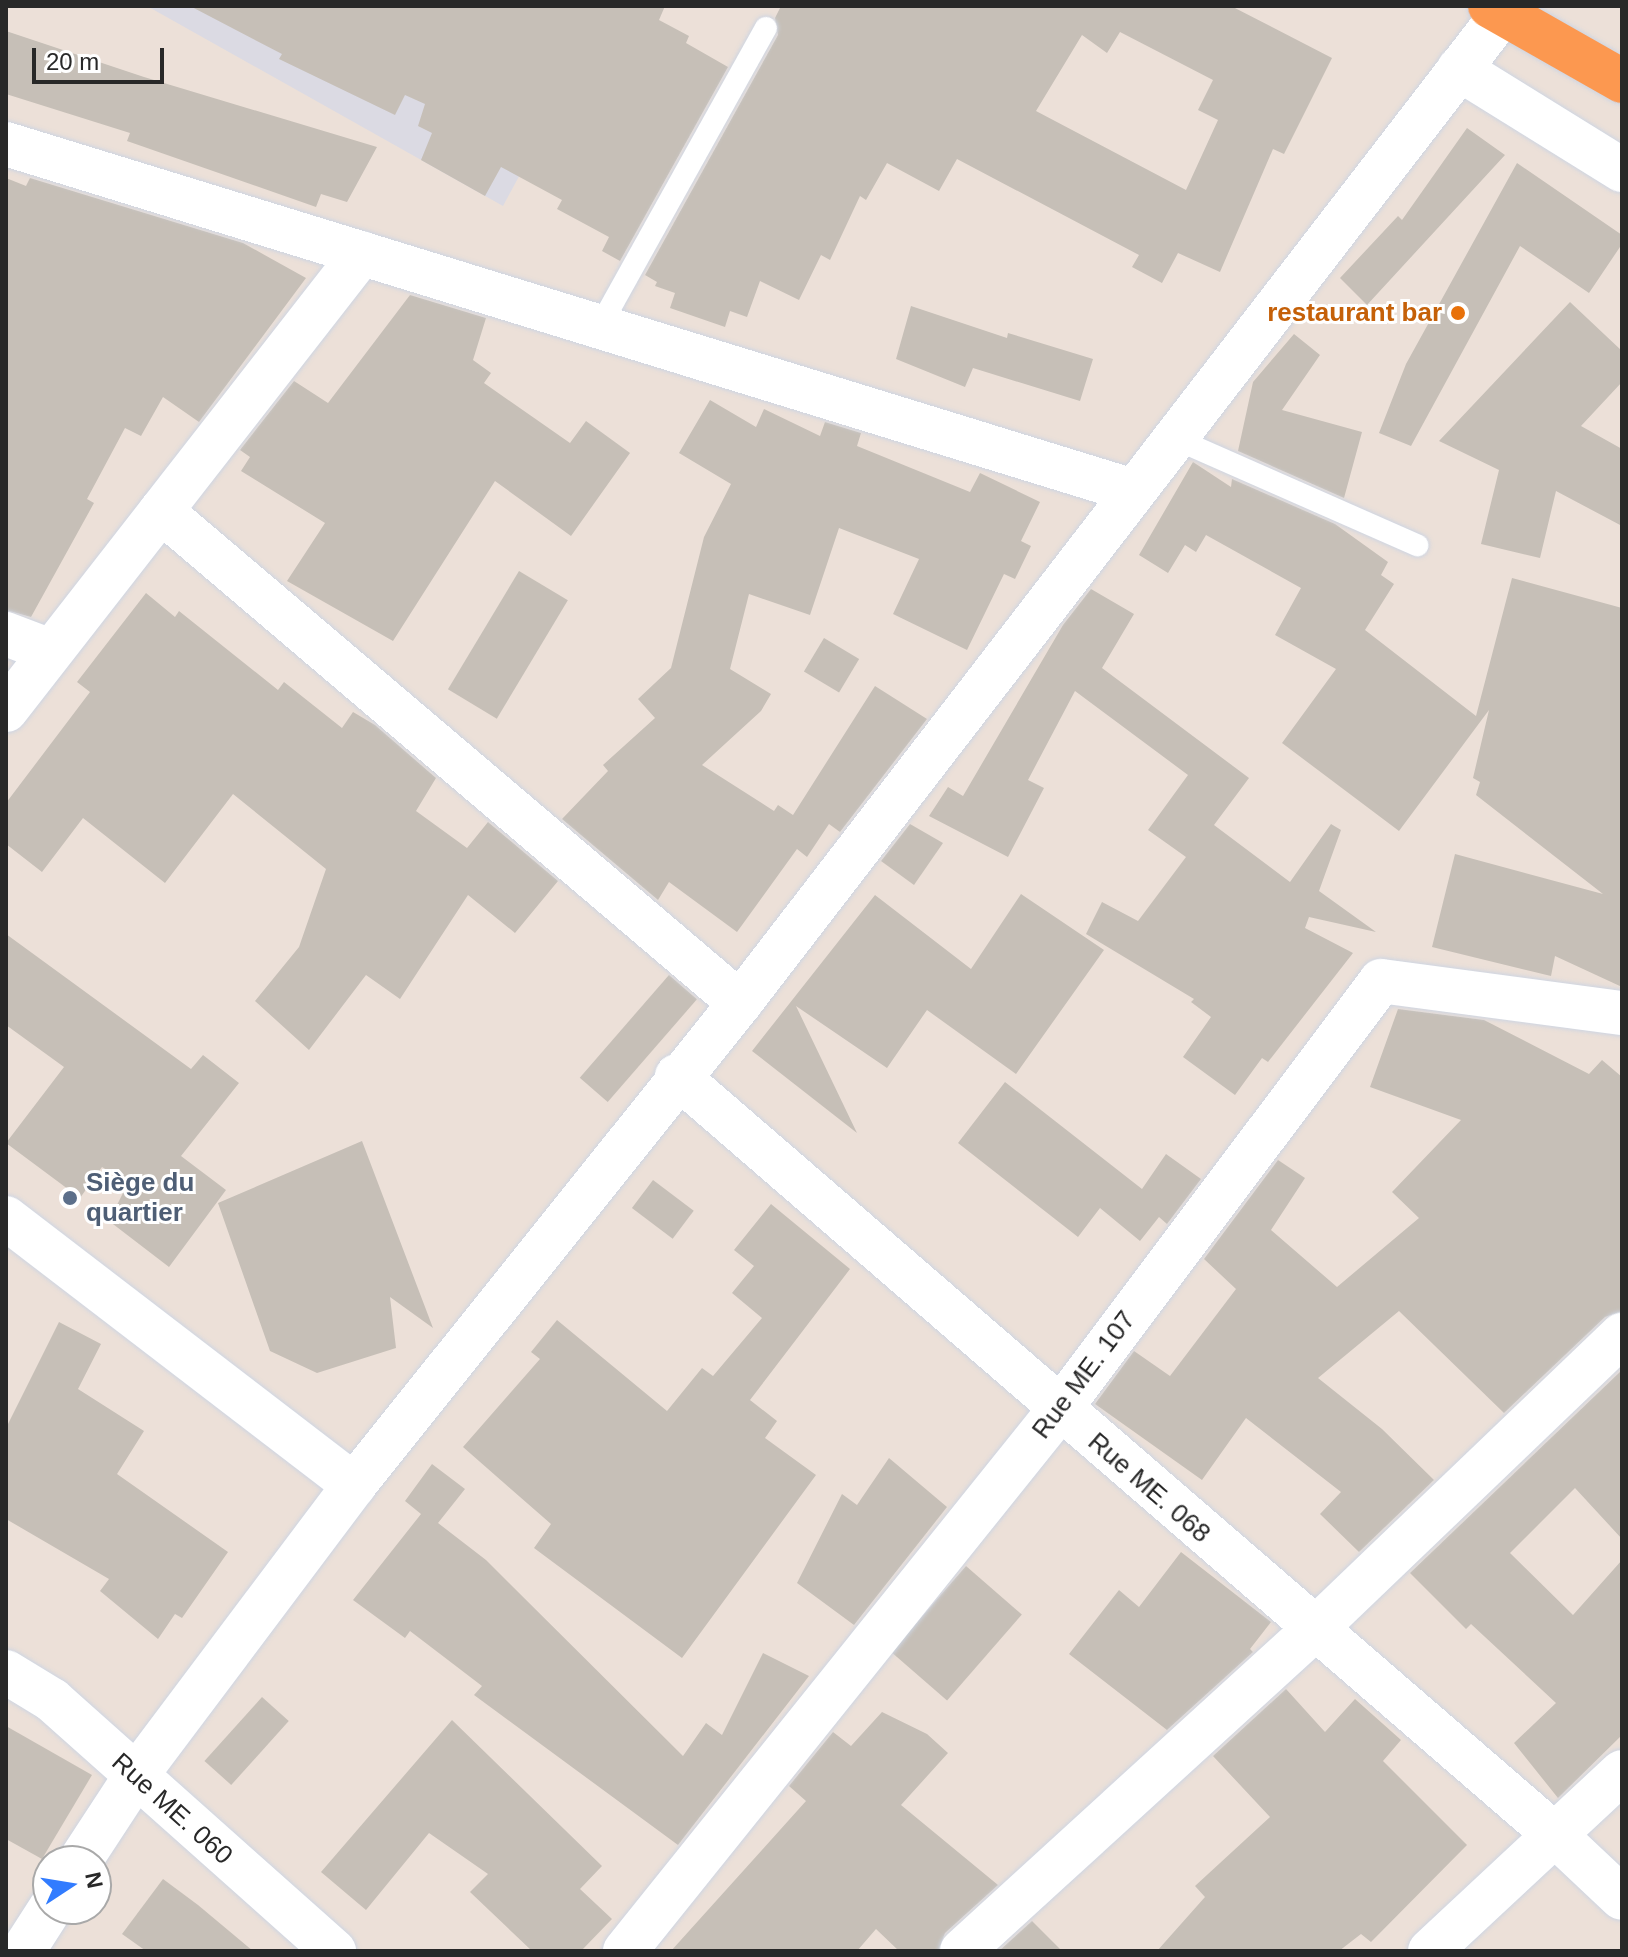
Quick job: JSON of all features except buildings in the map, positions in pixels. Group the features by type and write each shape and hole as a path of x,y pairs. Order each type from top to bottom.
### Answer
{"highway":[{"path":"1496,9 1622,81"}],"street":[{"path":"90,1845 135,1777 354,1485 677,1076 740,1003 1459,69 1496,9"},
{"path":"1459,69 1622,170"},
{"path":"6,144 1133,491"},
{"path":"6,710 362,253"},
{"path":"161,511 740,1003"},
{"path":"6,634 51,651"},
{"name":"Rue ME. 107","path":"625,1951 1059,1410 1381,981 1622,1013"},
{"name":"Rue ME. 068","path":"677,1076 1313,1631 1554,1834 1622,1898"},
{"path":"6,1218 354,1485"},
{"path":"962,1951 1313,1631 1622,1335"},
{"name":"Rue ME. 060","path":"6,1672 52,1700 334,1951"},
{"path":"1430,1951 1622,1772"},
{"path":"23,1951 40,1925"}],"lane":[{"path":"600,326 766,28"},
{"path":"1174,438 1417,545"}],"shaded area":[{"path":"147,6 611,6 503,206"}],"place":[{"name":"restaurant bar","path":"1458,313"},
{"name":"Siège du quartier","path":"70,1198"}]}
